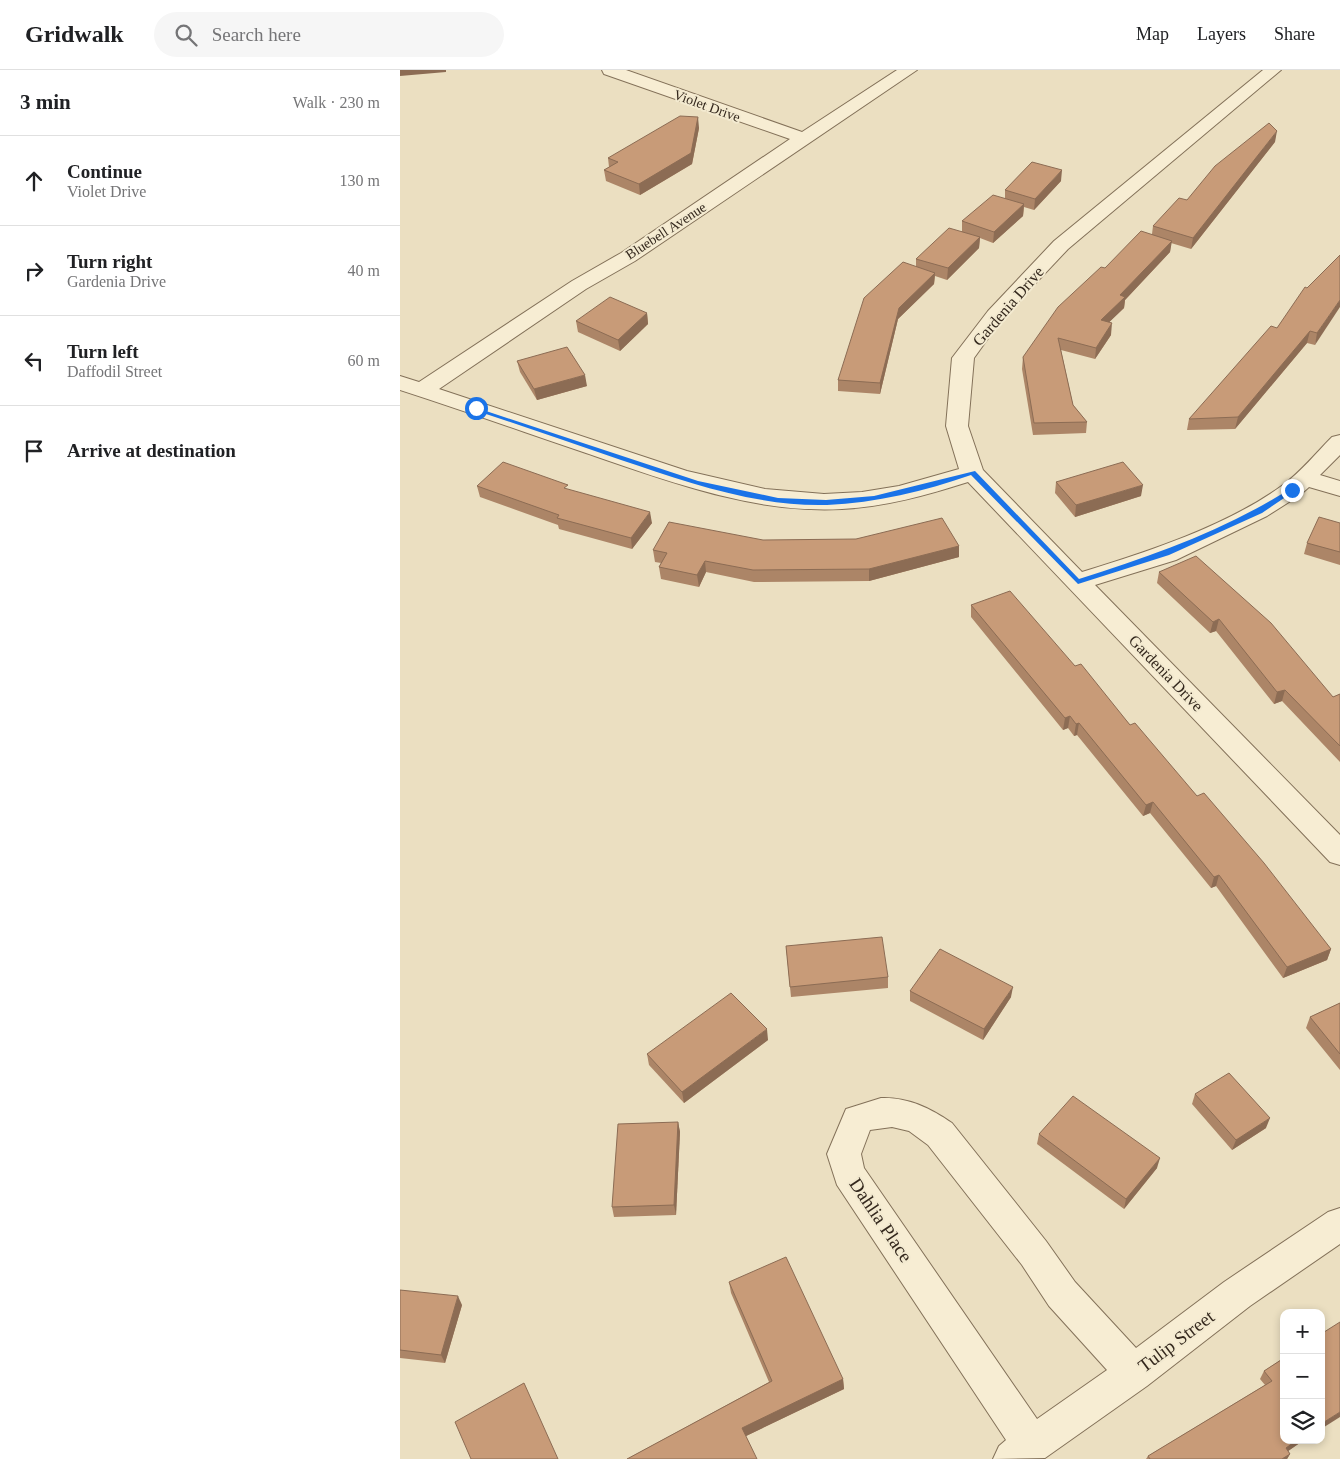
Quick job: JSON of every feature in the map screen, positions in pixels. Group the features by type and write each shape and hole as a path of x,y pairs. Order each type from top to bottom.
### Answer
{"street":[{"name":"Violet Drive","path":"610,70 778,131 805,138"},
{"name":"Bluebell Avenue","path":"422,390 579,285 636,251 909,70"},
{"name":"Gardenia Drive","path":"1273,70 1061,246 990,322 963,358 957,426 972,472 1340,854"},
{"path":"400,383 697,483 778,500 826,503 874,498 935,485 972,472"},
{"path":"1078,582 1175,550 1259,511 1292,490 1340,442"},
{"path":"1305,478 1340,489"},
{"name":"Dahlia Place","path":"1022,1452 849,1174 844,1154 858,1120 876,1112 899,1112 922,1120 940,1134 1034,1253 1062,1294 1134,1373"},
{"name":"Tulip Street","path":"1022,1452 1134,1373 1237,1294 1340,1224"}],"building":[{"path":"680,116 698,117 691,153 639,184 604,170 618,162 608,158"},
{"path":"1269,123 1277,131 1193,238 1153,226 1179,198 1187,200 1215,166"},
{"path":"1032,162 1062,170 1035,199 1005,190"},
{"path":"993,195 1024,204 994,232 962,221"},
{"path":"949,228 980,237 948,268 916,259"},
{"path":"1141,231 1172,241 1120,295 1125,297 1101,320 1112,323 1096,348 1058,338 1073,405 1087,422 1034,423 1023,357 1058,307 1101,267 1105,268"},
{"path":"1340,255 1340,300 1317,333 1310,331 1238,417 1189,419 1271,326 1277,328 1305,287 1307,288"},
{"path":"903,262 935,273 899,308 880,383 838,380 864,298"},
{"path":"610,297 647,313 618,340 576,321"},
{"path":"567,347 585,375 534,389 517,361"},
{"path":"503,462 568,485 564,488 650,512 631,538 557,518 559,515 477,486"},
{"path":"1123,462 1143,485 1076,505 1056,482"},
{"path":"1319,517 1340,523 1340,552 1307,543"},
{"path":"942,518 959,546 869,569 753,570 705,561 697,575 659,567 667,553 653,550 669,522 763,540 856,539"},
{"path":"1196,556 1271,623 1333,697 1340,694 1340,746 1285,690 1277,692 1219,619 1213,622 1159,572"},
{"path":"1010,591 1075,666 1081,664 1130,725 1135,723 1197,796 1204,793 1264,863 1331,949 1287,967 1219,875 1214,877 1153,802 1146,805 1079,723 1076,724 1070,716 1065,718 971,605"},
{"path":"882,937 888,977 790,987 786,946"},
{"path":"940,949 1013,987 984,1029 910,991"},
{"path":"731,993 767,1029 682,1092 647,1054"},
{"path":"1340,1003 1340,1054 1310,1017"},
{"path":"1229,1073 1270,1118 1236,1140 1195,1094"},
{"path":"1073,1096 1160,1158 1126,1199 1039,1134"},
{"path":"678,1122 674,1205 612,1207 618,1124"},
{"path":"786,1257 843,1379 742,1428 757,1459 627,1459 772,1381 729,1282"},
{"path":"400,1290 458,1296 441,1355 400,1350"},
{"path":"1340,1322 1340,1412 1325,1421 1325,1354 1325,1331"},
{"path":"1280,1361 1280,1444 1292,1444 1286,1448 1290,1454 1282,1459 1150,1459 1148,1456 1272,1381 1264,1371"},
{"path":"524,1383 558,1459 471,1459 455,1422"}],"route":[{"path":"476,408 697,483 778,500 826,503 874,498 935,485 972,472 1078,582 1167,554 1259,511 1292,490"}]}
